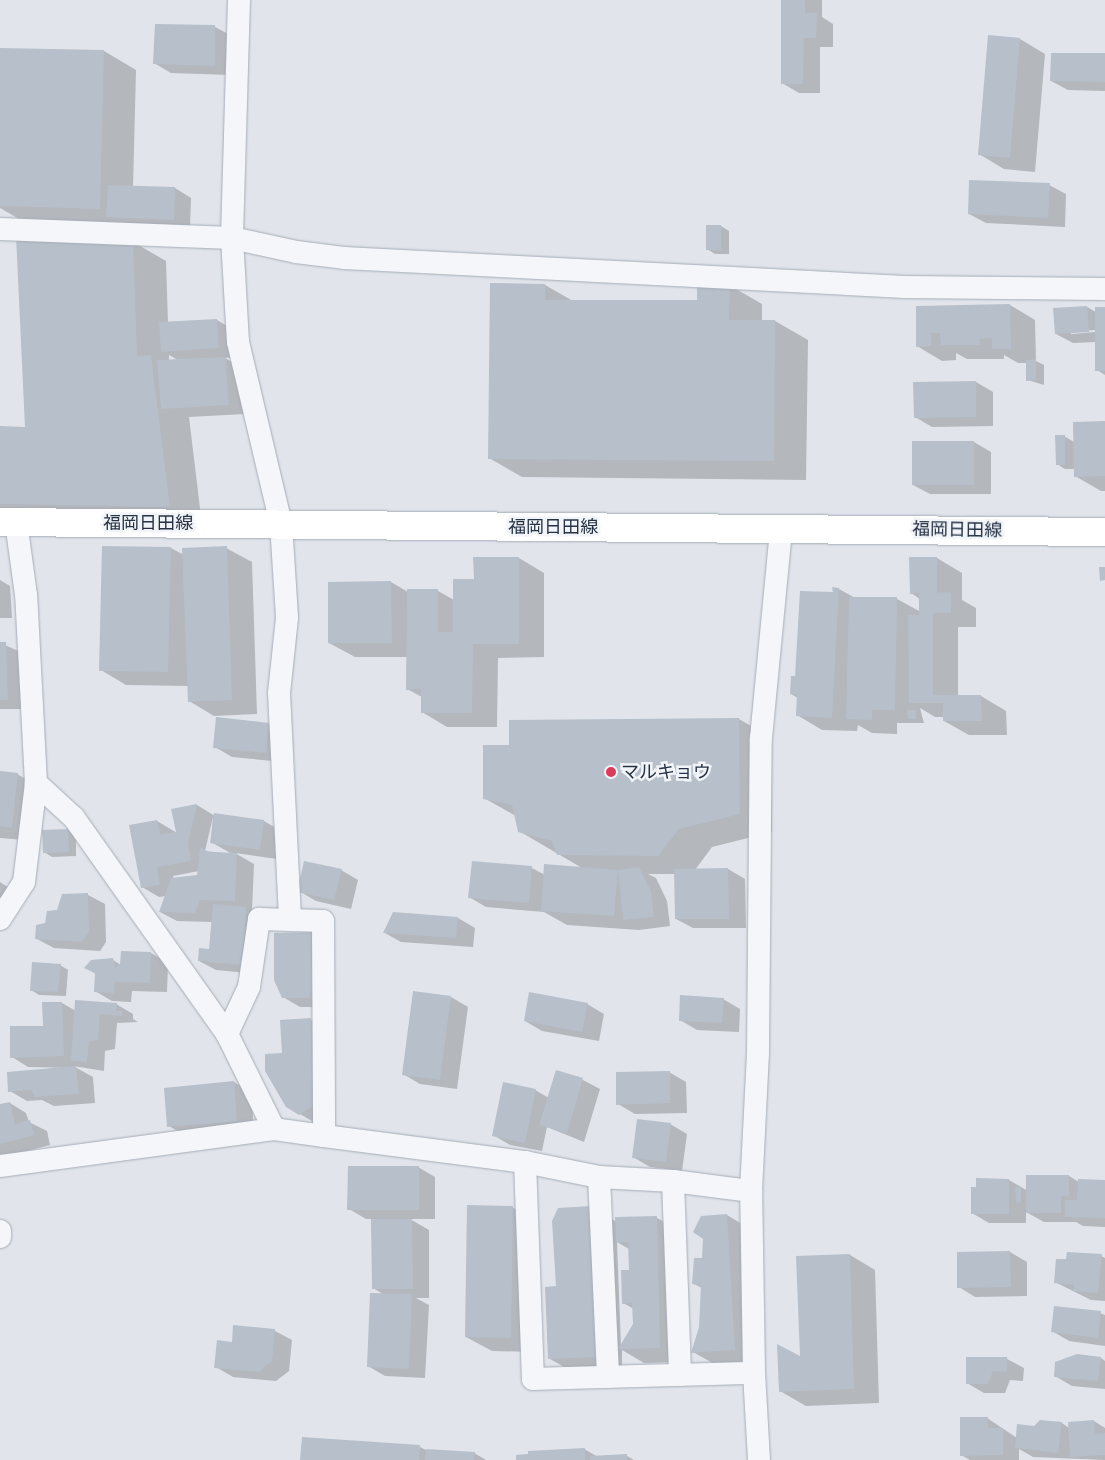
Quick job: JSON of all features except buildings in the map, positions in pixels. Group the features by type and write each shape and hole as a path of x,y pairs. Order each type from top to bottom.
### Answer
{"main road":[{"name":"福岡日田線","path":"8,522 1105,532"}],"street":[{"path":"239,0 232,238 238,342 281,524 287,618 279,693 290,920"},
{"path":"0,229 232,238 344,258 904,287 1105,289"},
{"path":"0,919 24,882 36,783 26,596 8,522"},
{"path":"759,1460 754,1373 751,1191 758,1053 761,738 781,528"},
{"path":"36,783 74,818 227,1034 274,1129"},
{"path":"227,1034 249,987 259,919 323,921 324,1136"},
{"path":"0,1166 274,1129 525,1162 599,1177 673,1181 751,1191"},
{"path":"525,1162 533,1379 754,1373"},
{"path":"599,1177 608,1377"},
{"path":"673,1181 680,1375"},
{"path":"0,1231 0,1237"}],"place":[{"name":"マルキョウ","path":"611,772"}]}
